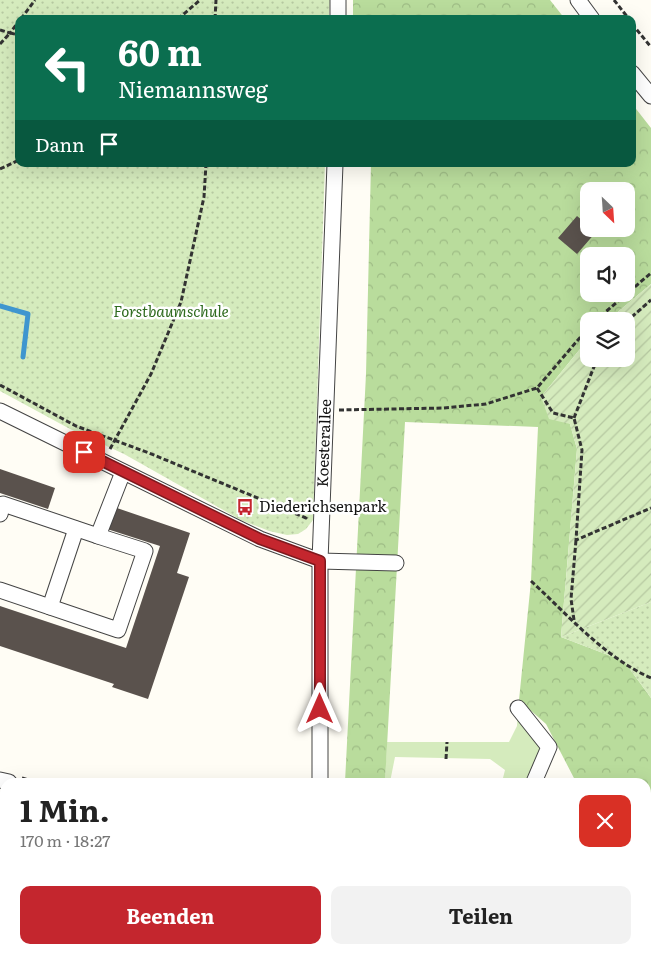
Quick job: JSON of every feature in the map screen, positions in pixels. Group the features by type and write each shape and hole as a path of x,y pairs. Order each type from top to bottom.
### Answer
{"street":[{"path":"338,0 338,15"},
{"path":"578,0 589,15"},
{"path":"636,78 651,96"},
{"name":"Koesterallee","path":"320,778 320,561 335,167"},
{"path":"0,411 260,539 320,561 396,563"},
{"path":"98,536 122,472"},
{"path":"0,514 3,504 145,552 118,630 0,590"},
{"path":"50,607 76,528"},
{"path":"518,708 549,747 536,778"}],"path":[{"path":"24,15 35,0"},
{"path":"183,15 200,0"},
{"path":"215,15 216,0"},
{"path":"614,0 625,15"},
{"path":"0,44 15,26"},
{"path":"636,29 651,47"},
{"path":"0,30 15,34"},
{"path":"0,169 15,162"},
{"path":"104,462 114,440 151,374 181,302 204,197 206,167"},
{"path":"606,312 651,273"},
{"path":"635,314 651,300"},
{"path":"326,410 443,408 486,404 537,388 580,337"},
{"path":"574,620 571,598 582,450 574,418 594,367"},
{"path":"0,384 76,426 306,518 306,508"},
{"path":"537,388 553,413 574,418"},
{"path":"576,540 651,508"},
{"path":"531,581 600,646 638,672 651,678"},
{"path":"446,759 447,742"}],"green space":[{"name":"Forstbaumschule","path":"0,0 330,0 329,15 15,15 15,167 325,167 313,520 306,529 298,534 287,535 269,531 241,520 124,454 70,429 0,391"},
{"path":"353,0 550,0 562,15 353,15"},
{"path":"636,109 651,128 651,284 635,297 635,247 580,247 580,302 630,302 618,312 580,312 580,349 541,397 570,424 577,449 561,637 624,661 651,698 651,778 574,778 546,724 519,700 531,581 538,427 405,422 385,778 345,778 366,374 371,167 636,167"},
{"path":"651,284 651,602 561,637 577,449 570,424 549,419 541,397 580,349 580,367 635,367 635,312 618,312 630,302 635,302 635,297"},
{"path":"651,602 651,698 624,661 561,637"},
{"path":"518,708 549,747 536,778 503,778 505,770 490,759 395,757 391,778 385,778 387,742 509,742 517,726"}],"building":[{"path":"577,216 580,218 580,238 591,238 583,247 580,247 577,254 558,238"},
{"path":"0,469 55,488 48,509 0,493"},
{"path":"114,507 190,533 177,573 189,577 148,699 112,687 114,684 0,646 0,606 126,648 160,546 107,529"}],"waterway":[{"path":"0,306 28,314 23,357"}],"place":[{"name":"Diederichsenpark","path":"245,507"}],"route":[{"path":"84,452 260,539 320,561 320,709"}]}
